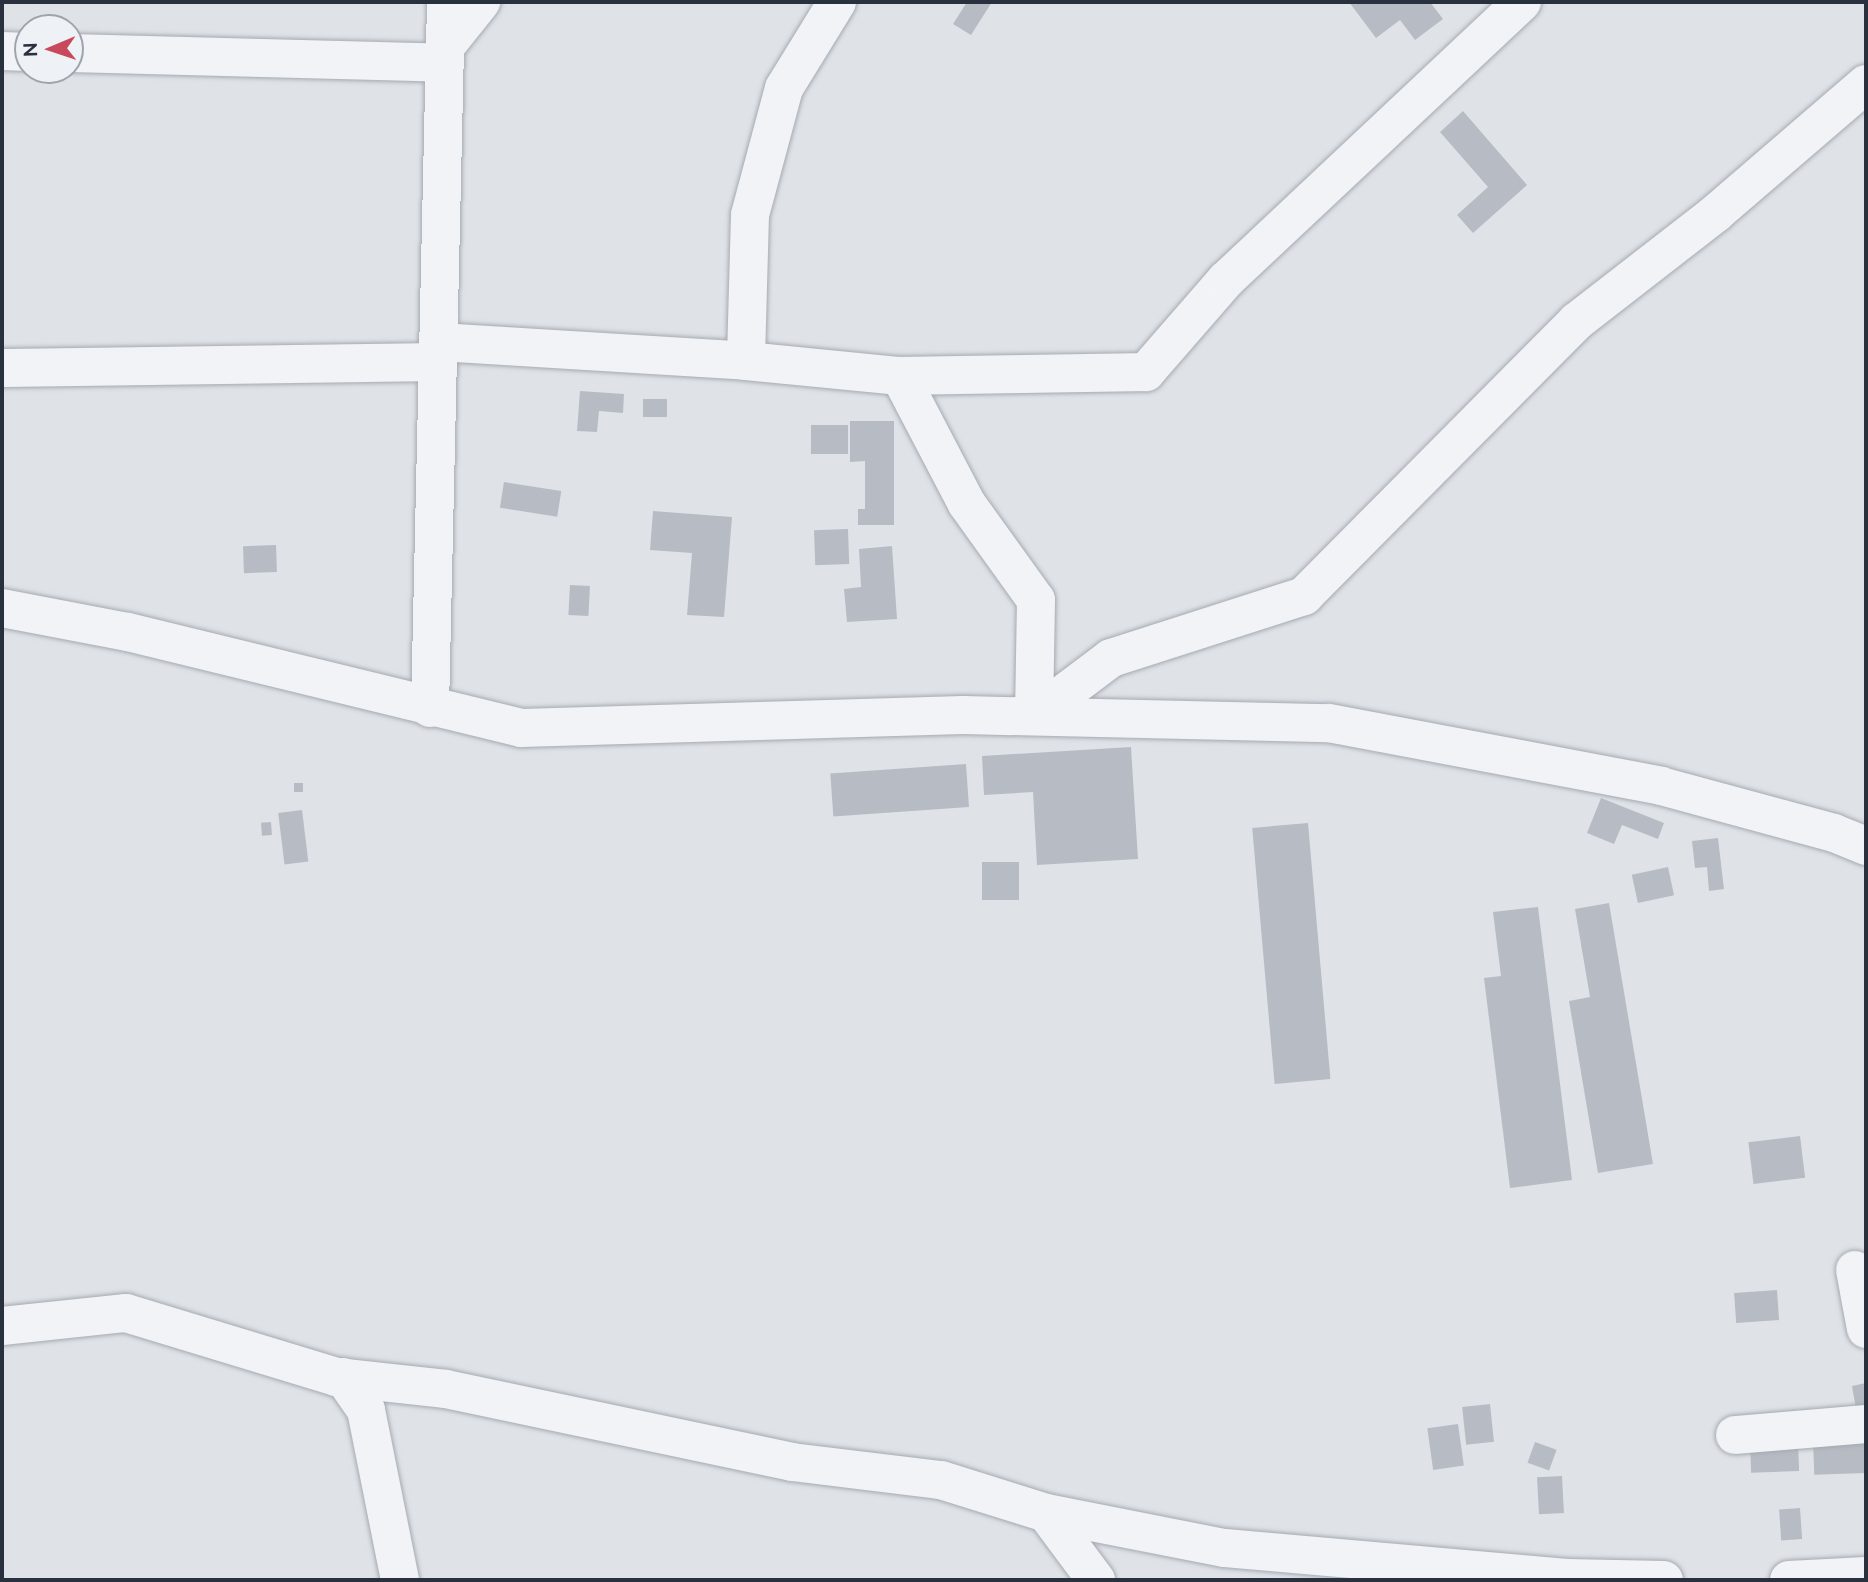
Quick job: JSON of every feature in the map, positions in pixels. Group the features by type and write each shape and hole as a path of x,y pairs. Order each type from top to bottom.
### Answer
{"street":[{"path":"430,708 446,2"},
{"path":"445,55 481,2"},
{"path":"746,361 750,215 784,88 837,2"},
{"path":"2,368 438,352 746,361 900,376 1146,372 1226,279 1521,2"},
{"path":"84,53 445,55"},
{"path":"1034,716 1111,658 1304,596 1577,321 1717,213 1866,84"},
{"path":"900,376 967,504 1036,600 1034,716"},
{"path":"2,608 128,632 430,708 521,728 1034,716 1329,723 1661,786 1834,833 1866,846"},
{"path":"1855,1270 1866,1329"},
{"path":"2,1326 126,1313 343,1377 446,1389 792,1462 941,1480 1046,1514 1224,1548 1567,1578 1664,1580"},
{"path":"343,1377 366,1410 400,1580"},
{"path":"1735,1435 1866,1424"},
{"path":"1046,1514 1096,1580"},
{"path":"1789,1580 1866,1576"}],"building":[{"path":"967,2 992,2 971,35 953,24"},
{"path":"1349,2 1430,2 1443,19 1415,40 1400,20 1376,38"},
{"path":"1463,111 1527,185 1473,233 1457,215 1488,187 1440,132"},
{"path":"580,391 624,394 623,413 599,411 597,432 577,431"},
{"path":"643,399 667,399 667,417 643,417"},
{"path":"850,421 894,421 894,525 858,525 858,509 865,509 865,461 850,462"},
{"path":"811,425 848,425 848,454 811,454"},
{"path":"504,482 561,491 557,517 500,508"},
{"path":"653,511 732,517 724,617 687,615 692,553 650,550"},
{"path":"848,529 849,564 815,565 814,530"},
{"path":"276,545 277,572 244,573 243,546"},
{"path":"892,546 897,619 847,622 844,589 861,587 859,549"},
{"path":"570,585 590,586 588,616 568,615"},
{"path":"1131,747 1138,859 1037,865 1033,792 984,795 982,756"},
{"path":"966,764 969,807 833,816 830,773"},
{"path":"294,783 303,783 303,792 294,792"},
{"path":"1601,798 1664,823 1658,839 1622,825 1614,844 1587,833"},
{"path":"302,810 308,862 285,865 278,813"},
{"path":"271,822 272,835 262,836 261,823"},
{"path":"1308,823 1330,1079 1275,1084 1252,828"},
{"path":"1718,838 1724,889 1709,891 1707,867 1695,868 1692,841"},
{"path":"982,862 1019,862 1019,900 982,900"},
{"path":"1668,867 1674,895 1638,903 1632,875"},
{"path":"1609,903 1653,1164 1598,1173 1569,1001 1590,997 1575,909"},
{"path":"1538,907 1572,1180 1510,1188 1484,978 1501,976 1493,912"},
{"path":"1800,1136 1805,1178 1754,1184 1748,1142"},
{"path":"1777,1290 1779,1320 1736,1323 1734,1293"},
{"path":"1866,1383 1866,1407 1856,1409 1852,1386"},
{"path":"1490,1404 1494,1442 1466,1445 1462,1407"},
{"path":"1458,1424 1464,1466 1433,1470 1427,1428"},
{"path":"1865,1438 1866,1473 1814,1475 1813,1440"},
{"path":"1798,1440 1799,1471 1751,1473 1750,1442"},
{"path":"1535,1442 1557,1450 1549,1471 1527,1463"},
{"path":"1562,1476 1564,1513 1539,1514 1537,1477"},
{"path":"1800,1508 1802,1539 1781,1540 1779,1509"}]}
